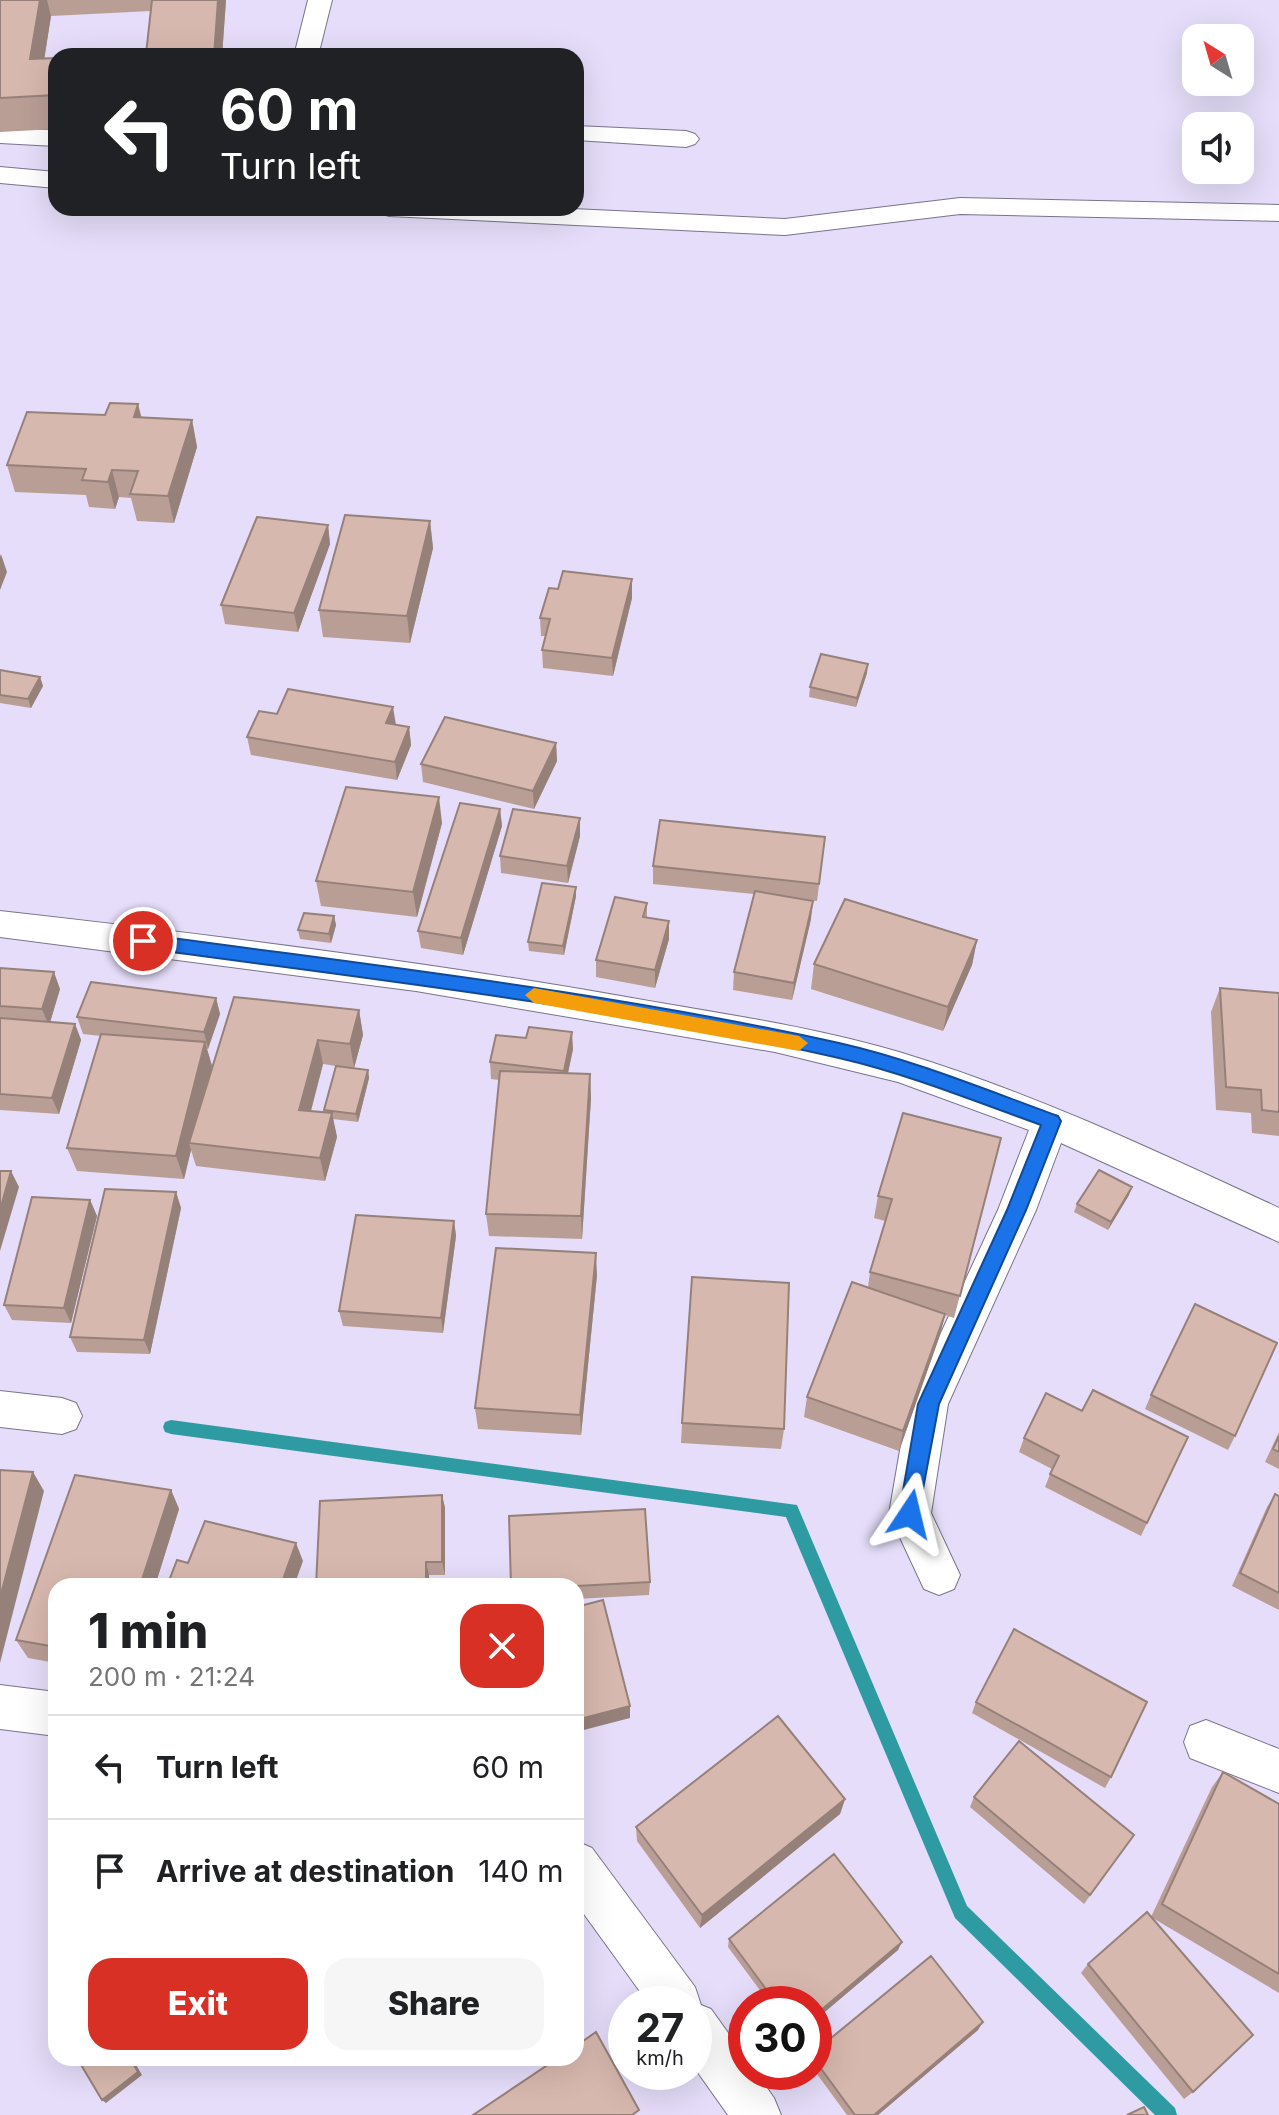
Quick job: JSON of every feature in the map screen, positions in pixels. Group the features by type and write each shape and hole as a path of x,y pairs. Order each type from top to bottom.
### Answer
{"street":[{"path":"308,48 320,0"},
{"path":"584,133 686,139"},
{"path":"0,136 48,138"},
{"path":"0,175 48,179"},
{"path":"556,216 785,227 960,206 1279,213"},
{"path":"0,924 229,951 580,1002 841,1051 941,1081 1051,1121 1279,1226"},
{"path":"939,1575 910,1514 928,1404 1017,1210 1051,1121"},
{"path":"0,1409 62,1416"},
{"path":"0,1707 48,1713"},
{"path":"1206,1742 1279,1771"},
{"path":"584,1875 665,1986"},
{"path":"712,2051 757,2115"}],"building":[{"path":"0,0 40,0 30,59 48,58 48,95 0,98"},
{"path":"152,0 218,0 215,48 147,48"},
{"path":"110,403 138,404 134,417 192,420 168,496 130,494 138,471 112,470 108,482 82,480 86,469 7,465 27,412 105,415"},
{"path":"345,515 430,521 407,616 319,610"},
{"path":"257,517 328,525 294,613 221,605"},
{"path":"563,571 632,579 612,658 542,650 550,619 540,618 549,588 558,589"},
{"path":"821,654 868,664 857,698 810,687"},
{"path":"0,670 40,677 28,699 0,695"},
{"path":"288,689 393,707 386,723 409,727 395,762 247,737 259,711 277,714"},
{"path":"445,717 556,743 533,791 421,764"},
{"path":"346,787 439,797 413,892 316,881"},
{"path":"460,803 500,809 461,938 418,931"},
{"path":"513,809 580,818 567,866 500,856"},
{"path":"660,820 825,837 819,884 653,866"},
{"path":"542,883 576,887 563,946 528,942"},
{"path":"755,891 813,901 794,983 734,972"},
{"path":"615,897 647,903 643,917 669,921 655,970 596,960"},
{"path":"845,899 977,940 948,1007 814,964"},
{"path":"304,913 334,916 329,934 298,930"},
{"path":"0,968 54,972 42,1009 0,1006"},
{"path":"91,982 216,998 204,1032 77,1017"},
{"path":"1220,988 1279,993 1279,1112 1262,1110 1261,1090 1226,1087"},
{"path":"234,997 359,1010 350,1044 318,1040 299,1110 332,1113 320,1158 189,1143"},
{"path":"0,1018 75,1024 52,1098 0,1094"},
{"path":"529,1027 572,1032 564,1071 490,1062 496,1035 526,1038"},
{"path":"101,1034 205,1042 176,1156 67,1148"},
{"path":"336,1066 368,1070 356,1114 324,1110"},
{"path":"500,1071 590,1074 581,1216 486,1214"},
{"path":"903,1113 1001,1138 960,1296 870,1272 892,1199 878,1196"},
{"path":"1099,1170 1132,1187 1111,1222 1077,1204"},
{"path":"0,1171 11,1171 0,1210"},
{"path":"105,1189 176,1192 144,1340 70,1337"},
{"path":"32,1197 90,1200 64,1308 4,1305"},
{"path":"356,1215 454,1221 441,1318 339,1311"},
{"path":"496,1248 596,1253 580,1415 475,1408"},
{"path":"692,1277 789,1283 784,1429 682,1423"},
{"path":"852,1282 945,1314 903,1431 807,1397"},
{"path":"1195,1304 1277,1343 1235,1436 1151,1395"},
{"path":"1093,1390 1188,1437 1147,1523 1050,1474 1059,1456 1024,1438 1046,1393 1082,1411"},
{"path":"1279,1436 1279,1452 1273,1449"},
{"path":"0,1470 33,1472 0,1598"},
{"path":"75,1475 171,1490 143,1578 48,1578 48,1646 16,1640"},
{"path":"1275,1494 1279,1496 1279,1593 1240,1573"},
{"path":"442,1495 442,1562 426,1562 426,1578 316,1578 320,1501"},
{"path":"645,1509 650,1582 584,1586 584,1578 511,1578 509,1516"},
{"path":"205,1521 296,1543 284,1578 170,1578 177,1560 188,1563"},
{"path":"603,1600 630,1706 584,1718 584,1605"},
{"path":"1014,1629 1147,1702 1111,1777 976,1702"},
{"path":"778,1716 845,1799 702,1915 636,1827"},
{"path":"1019,1741 1134,1835 1090,1895 974,1797"},
{"path":"1223,1772 1279,1804 1279,1974 1162,1904"},
{"path":"834,1854 902,1942 832,2001 832,1986 764,1986 729,1939"},
{"path":"1147,1912 1253,2035 1193,2092 1088,1964"},
{"path":"931,1956 983,2022 874,2115 855,2115 832,2084 832,2037"},
{"path":"596,2032 608,2054 608,2090 628,2090 639,2110 632,2115 473,2115 546,2066 584,2066 584,2040"},
{"path":"82,2066 135,2066 138,2072 102,2100"},
{"path":"1144,2107 1148,2115 1127,2115"}],"waterway":[{"path":"171,1427 791,1510 961,1912 1168,2115"}],"slow traffic":[{"path":"534,995 799,1043"}],"route":[{"path":"143,941 580,1002 841,1051 941,1081 1051,1121 1017,1210 928,1404 910,1514"}]}
